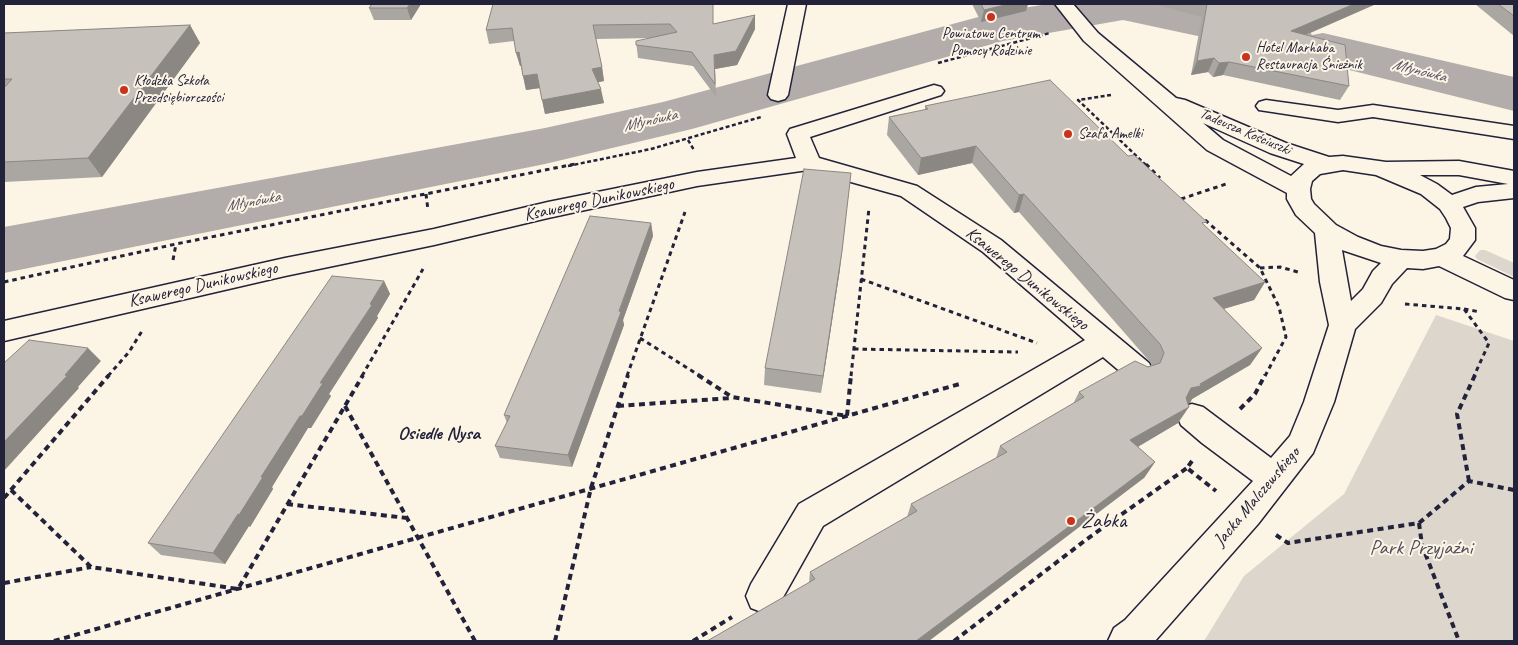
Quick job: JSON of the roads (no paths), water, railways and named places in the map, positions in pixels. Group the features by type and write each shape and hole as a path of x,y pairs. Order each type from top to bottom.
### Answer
{"street":[{"path":"778,95 797,4"},
{"name":"Tadeusza Kościuszki","path":"1064,4 1091,37 1215,145 1298,189"},
{"path":"810,163 798,134 934,91"},
{"name":"Tadeusza Kościuszki","path":"1163,98 1202,113 1278,148 1328,164"},
{"path":"1266,106 1338,116 1373,110 1514,133"},
{"name":"Ksawerego Dunikowskiego","path":"4,331 286,267 434,237 548,210 697,180 810,163 909,191 992,246 1139,371"},
{"path":"1328,164 1361,164 1380,168 1413,181 1428,189 1448,204 1463,228 1462,240 1455,250 1442,257 1423,260 1401,259 1375,253 1349,243 1327,231 1305,209 1299,199 1298,189 1301,178 1312,169 1328,164"},
{"path":"1380,168 1459,168 1514,178"},
{"path":"1448,204 1476,195 1514,191"},
{"path":"1327,231 1333,282 1343,325"},
{"path":"1442,257 1514,291"},
{"name":"Jacka Malczewskiego","path":"1126,641 1138,633 1274,479 1302,444 1319,402 1343,325 1372,296 1382,278 1401,259"},
{"path":"764,596 811,515 1105,342"},
{"path":"1192,416 1274,479"}],"waterway":[{"name":"Młynówka","path":"4,250 545,146 672,117 997,27 1123,6 1291,41"},
{"name":"Młynówka","path":"1323,48 1514,94"}],"place":[{"name":"Powiatowe Centrum Pomocy Rodzinie","path":"991,17"},
{"name":"Hotel Marhaba Restauracja Śnieżnik","path":"1246,57"},
{"name":"Kłodzka Szkoła Przedsiębiorczości","path":"124,90"},
{"name":"Szafa Amelki","path":"1068,134"},
{"name":"Żabka","path":"1071,521"}],"district":[{"name":"Osiedle Nysa","path":"439,434"}],"park label":[{"name":"Park Przyjaźni","path":"1421,548"}]}
